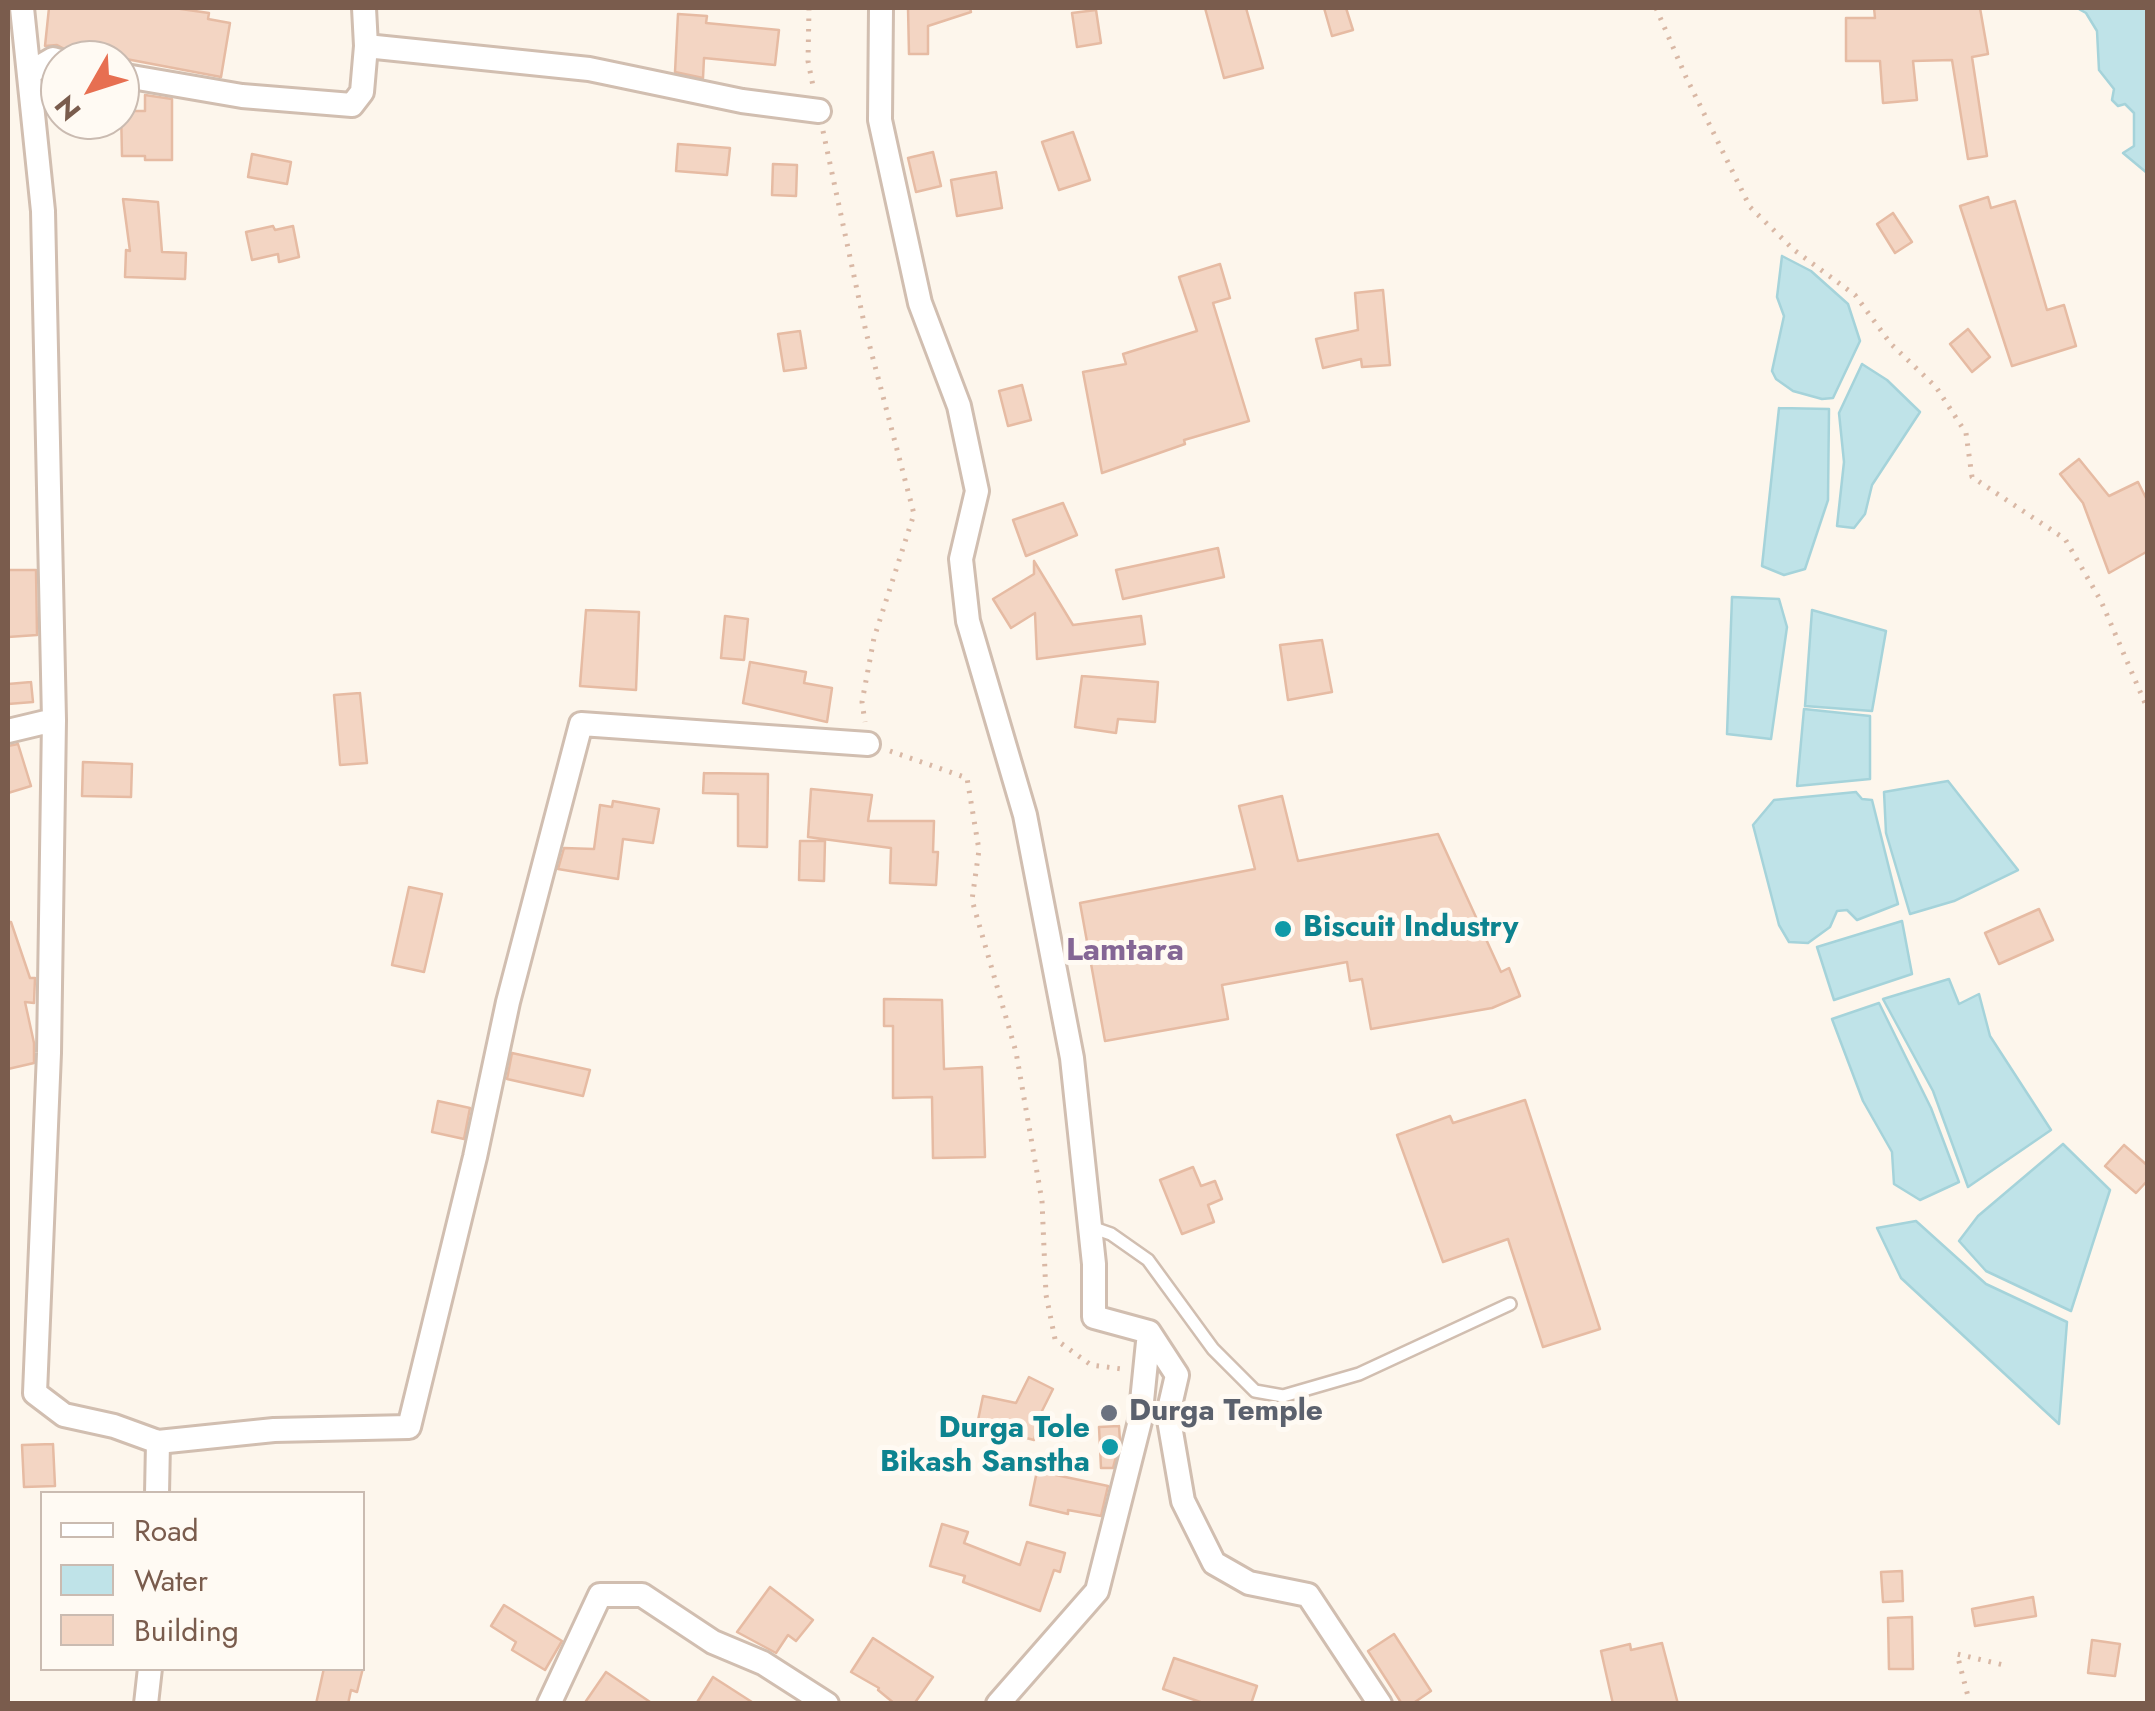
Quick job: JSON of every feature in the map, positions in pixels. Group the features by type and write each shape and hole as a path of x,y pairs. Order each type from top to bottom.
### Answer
{"street":[{"path":"22,8 43,210 54,720 49,1053 35,1393 64,1415 114,1426 158,1442 274,1430 409,1428 508,1002 582,724 868,744"},
{"path":"140,78 242,96 352,105 362,92 364,8"},
{"path":"882,8 880,120 920,302 959,406 976,491 961,559 968,620 1028,834 1072,1058 1090,1227 1094,1317 1149,1332 1177,1375 1168,1414 1183,1502 1214,1563 1250,1584 1308,1595 1380,1704"},
{"path":"366,46 589,69 742,101 818,111"},
{"path":"29,73 40,67"},
{"path":"8,731 54,720"},
{"path":"998,1704 1097,1592 1140,1421 1149,1332"},
{"path":"156,1491 158,1442"},
{"path":"549,1704 600,1596 642,1595 713,1642 763,1663 827,1704"},
{"path":"146,1704 150,1671"}],"lane":[{"path":"1090,1227 1112,1234 1148,1260 1212,1349 1255,1390 1283,1396 1359,1374 1510,1304"}],"path":[{"path":"810,8 808,61 818,111 866,332 914,514 874,638 862,702 868,744 966,778 979,850 972,900 1016,1052 1042,1201 1046,1295 1055,1339 1091,1366 1144,1372"},
{"path":"1656,8 1750,207 1794,250 1856,295 1891,344 1936,387 1966,434 1972,477 2064,539 2101,601 2148,710"},
{"path":"1970,1704 1957,1654 2008,1666"}],"water":[{"path":"2077,8 2147,8 2147,173 2123,153 2134,146 2134,113 2125,104 2118,106 2112,100 2114,89 2099,70 2097,31 2086,13"},
{"path":"1782,256 1811,271 1848,304 1860,341 1833,398 1793,391 1776,379 1772,371 1784,316 1777,297"},
{"path":"1862,364 1887,380 1920,412 1872,485 1865,514 1854,528 1837,526 1844,462 1839,413"},
{"path":"1779,408 1829,409 1828,500 1805,569 1784,575 1762,566"},
{"path":"1732,597 1779,599 1787,627 1771,739 1727,734"},
{"path":"1812,610 1886,631 1872,711 1805,706"},
{"path":"1804,709 1870,716 1870,779 1797,786"},
{"path":"1948,781 2018,870 1954,901 1910,914 1886,833 1884,792"},
{"path":"1856,792 1862,799 1872,800 1898,904 1857,920 1847,910 1837,911 1830,927 1808,943 1789,942 1779,925 1753,825 1774,800"},
{"path":"1902,921 1912,974 1834,1000 1817,947"},
{"path":"1949,979 1959,1004 1979,994 1990,1036 2051,1130 1968,1187 1933,1091 1883,999"},
{"path":"1879,1003 1931,1108 1959,1182 1920,1200 1894,1184 1892,1152 1863,1101 1832,1019"},
{"path":"2063,1144 2110,1190 2071,1311 1986,1271 1959,1241 1978,1216"},
{"path":"1916,1221 1986,1284 2067,1322 2059,1424 1901,1278 1877,1228"}],"building":[{"path":"49,8 174,8 209,13 208,19 230,23 221,77 140,62 140,40 46,40"},
{"path":"908,8 970,8 971,12 928,26 928,54 909,54"},
{"path":"1205,8 1246,8 1263,68 1224,78"},
{"path":"1324,8 1346,8 1353,30 1332,36"},
{"path":"1874,8 1980,8 1988,54 1972,57 1987,156 1968,159 1952,60 1913,61 1917,100 1883,103 1880,61 1846,61 1846,18 1875,18"},
{"path":"1096,10 1101,43 1077,47 1072,13"},
{"path":"678,14 707,16 706,23 779,30 775,65 704,58 703,78 675,72"},
{"path":"145,95 172,99 172,160 122,156 122,140 140,140 140,111 145,111"},
{"path":"1073,132 1090,180 1059,190 1042,142"},
{"path":"678,144 730,148 727,175 676,171"},
{"path":"933,152 941,186 916,192 908,158"},
{"path":"252,154 291,162 287,184 248,177"},
{"path":"773,164 797,165 796,196 772,195"},
{"path":"996,172 1002,208 957,216 951,180"},
{"path":"1988,197 1991,208 2015,201 2047,310 2064,305 2076,346 2012,366 1960,206"},
{"path":"123,199 158,202 162,252 186,253 185,279 125,277 126,250 130,251"},
{"path":"1893,213 1912,242 1895,253 1877,224"},
{"path":"273,226 275,230 293,226 299,257 279,262 278,254 252,260 246,232"},
{"path":"1220,264 1230,298 1213,303 1249,421 1184,440 1185,444 1102,473 1083,372 1126,364 1123,354 1197,331 1179,277"},
{"path":"1383,290 1390,365 1362,367 1361,359 1323,368 1316,339 1358,330 1355,293"},
{"path":"1968,329 1990,357 1972,372 1950,344"},
{"path":"800,331 806,368 784,371 778,334"},
{"path":"1022,385 1031,420 1008,426 999,391"},
{"path":"2079,459 2109,496 2138,482 2148,502 2148,551 2109,573 2083,503 2060,474"},
{"path":"1063,503 1077,535 1026,556 1013,520"},
{"path":"1218,548 1224,577 1123,599 1116,570"},
{"path":"1034,561 1073,625 1141,616 1145,644 1037,659 1035,613 1011,628 993,599 1034,574"},
{"path":"8,570 36,570 37,635 8,637"},
{"path":"586,610 639,612 636,690 580,686"},
{"path":"725,616 748,619 744,660 721,658"},
{"path":"1322,640 1332,692 1288,700 1280,645"},
{"path":"750,662 806,672 804,683 832,688 827,722 743,703"},
{"path":"1082,676 1158,682 1155,722 1118,719 1116,733 1075,727"},
{"path":"31,682 33,702 8,704 8,684"},
{"path":"360,693 367,763 340,765 334,695"},
{"path":"18,744 31,786 8,793 8,746"},
{"path":"83,762 132,764 131,797 82,796"},
{"path":"704,773 768,774 767,847 738,846 738,794 703,793"},
{"path":"811,789 872,795 868,821 934,821 933,852 938,852 936,885 890,883 891,848 808,837"},
{"name":"Biscuit Industry","path":"1282,796 1298,861 1438,834 1501,972 1509,968 1520,996 1492,1008 1371,1029 1362,979 1350,981 1347,962 1222,985 1228,1019 1105,1041 1080,903 1255,869 1239,806"},
{"path":"613,801 659,809 653,843 623,839 618,879 558,869 564,848 594,849 600,805 612,807"},
{"path":"800,841 825,841 824,881 799,880"},
{"path":"409,887 442,894 424,972 392,965"},
{"path":"2039,909 2053,940 1999,964 1985,933"},
{"path":"8,922 30,978 35,978 34,1003 25,1002 34,1063 8,1069"},
{"path":"884,999 942,1000 944,1069 982,1067 985,1157 933,1158 932,1097 893,1098 893,1026 884,1026"},
{"path":"512,1053 590,1070 583,1096 507,1079"},
{"path":"1525,1100 1600,1329 1543,1347 1508,1239 1443,1262 1397,1135 1450,1116 1453,1123"},
{"path":"438,1101 470,1108 464,1139 432,1132"},
{"path":"2124,1145 2148,1166 2148,1180 2136,1193 2105,1166"},
{"path":"1193,1167 1201,1186 1215,1181 1222,1199 1208,1205 1214,1222 1182,1234 1160,1180"},
{"path":"1029,1377 1053,1389 1034,1440 977,1425 983,1396 1016,1403"},
{"name":"Durga Tole Bikash Sanstha","path":"1119,1426 1120,1441 1113,1468 1101,1468 1099,1427"},
{"path":"53,1444 55,1486 24,1487 22,1445"},
{"path":"1037,1471 1108,1486 1101,1516 1068,1510 1068,1514 1030,1505"},
{"path":"942,1524 968,1532 964,1543 1020,1565 1027,1542 1065,1553 1060,1572 1054,1570 1040,1611 963,1582 965,1576 930,1566"},
{"path":"1902,1571 1903,1601 1883,1602 1881,1572"},
{"path":"770,1587 813,1620 796,1641 788,1635 776,1653 737,1632"},
{"path":"2033,1597 2036,1616 1975,1626 1972,1609"},
{"path":"504,1605 562,1641 545,1670 512,1650 516,1642 491,1626"},
{"path":"1912,1617 1913,1669 1889,1669 1888,1618"},
{"path":"1394,1634 1431,1691 1412,1704 1402,1704 1368,1651"},
{"path":"873,1638 933,1677 914,1704 895,1704 879,1688 851,1672"},
{"path":"2092,1640 2120,1644 2115,1676 2088,1673"},
{"path":"1662,1643 1678,1704 1613,1704 1601,1651 1630,1644 1631,1650"},
{"path":"1174,1658 1257,1686 1251,1704 1206,1704 1163,1689"},
{"path":"323,1671 362,1671 357,1692 351,1690 348,1704 316,1704"},
{"path":"606,1672 653,1704 584,1704"},
{"path":"713,1677 755,1704 696,1704"}],"place":[{"name":"Biscuit Industry","path":"1283,929"},
{"name":"Durga Temple","path":"1109,1413"},
{"name":"Durga Tole Bikash Sanstha","path":"1110,1447"}],"district":[{"name":"Lamtara","path":"1125,952"}]}
